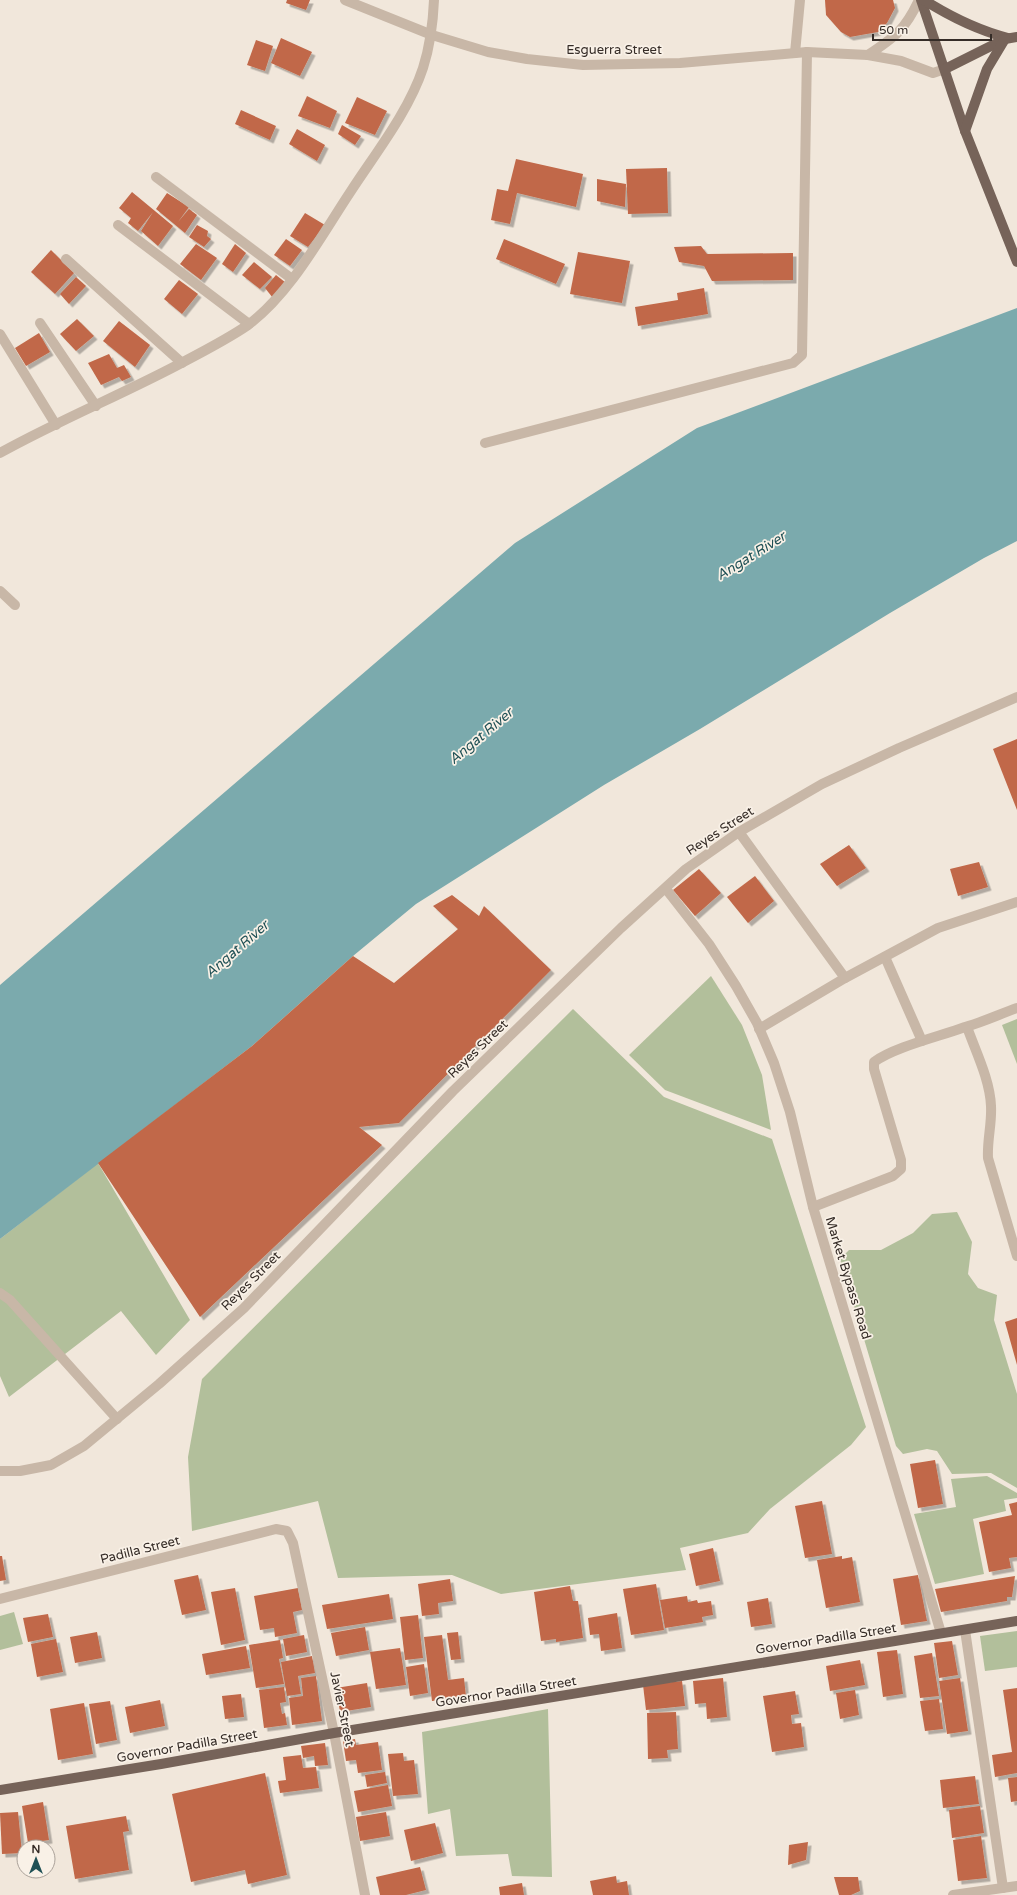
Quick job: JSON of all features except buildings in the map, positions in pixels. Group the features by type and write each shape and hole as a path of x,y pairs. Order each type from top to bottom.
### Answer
{"main road":[{"path":"920,0 945,69 965,131 1017,262"},
{"path":"924,0 962,22 986,33 1010,38"},
{"path":"945,69 1010,38"},
{"path":"965,131 987,69 1010,38"},
{"name":"Governor Padilla Street","path":"0,1790 161,1764 334,1733 1017,1621"}],"street":[{"name":"Esguerra Street","path":"345,0 432,35 488,52 528,59 583,65 680,63 807,52 868,55 901,61 933,73 945,69"},
{"path":"0,453 182,363 248,324 271,304 292,279 395,125 422,70 432,35 434,0"},
{"path":"796,53 800,0"},
{"path":"868,55 889,41 901,30 910,20 920,0"},
{"path":"485,443 794,362 802,355 807,52"},
{"path":"156,177 292,279"},
{"path":"118,225 248,324"},
{"path":"66,259 182,363"},
{"path":"40,323 96,406"},
{"path":"0,334 56,425"},
{"path":"0,591 14,605"},
{"name":"Reyes Street","path":"0,1472 20,1471 51,1465 84,1446 159,1384 244,1308 452,1091 686,869 739,832 822,784 1017,697"},
{"path":"739,832 845,978"},
{"path":"666,889 709,944 736,986 759,1029 774,1063 790,1112 813,1207"},
{"path":"759,1029 845,978 938,928 1017,902"},
{"path":"885,957 922,1041"},
{"name":"Market Bypass Road","path":"941,1633 813,1207 893,1176 901,1169 901,1160 874,1069 874,1062 880,1057 922,1041 967,1027 1017,1008"},
{"path":"967,1027 986,1080 991,1104 992,1123 987,1143 988,1158 1015,1242 1017,1256"},
{"path":"0,1293 10,1300 117,1419"},
{"name":"Padilla Street","path":"0,1599 276,1530 287,1531"},
{"name":"Javier Street","path":"287,1531 293,1543 334,1733 365,1895"},
{"path":"965,1630 1003,1888"},
{"path":"953,1895 1017,1886"}],"green space":[{"path":"711,976 742,1025 762,1075 771,1130 665,1090 629,1055"},
{"path":"573,1009 664,1097 772,1139 866,1427 851,1445 770,1509 748,1533 680,1548 686,1570 501,1594 452,1575 338,1578 318,1501 192,1531 188,1457 202,1379"},
{"path":"1017,1019 1017,1064 1002,1025"},
{"path":"98,1163 190,1320 156,1355 121,1311 9,1397 0,1376 0,1239"},
{"path":"957,1212 972,1242 968,1274 978,1288 997,1295 994,1320 1017,1394 1017,1488 991,1473 952,1474 937,1451 927,1449 903,1454 896,1446 840,1259 849,1250 881,1250 913,1233 932,1214"},
{"path":"987,1476 1017,1493 1017,1498 1004,1500 1006,1511 973,1519 984,1574 935,1584 914,1514 956,1507 951,1479"},
{"path":"14,1612 23,1644 0,1650 0,1616"},
{"path":"1017,1631 1017,1667 985,1671 980,1636"},
{"path":"548,1709 552,1877 512,1876 508,1854 456,1856 450,1809 428,1814 422,1732"}],"water":[{"name":"Angat River","path":"1017,308 1017,541 984,558 890,613 700,729 604,785 416,904 353,956 252,1046 0,1239 0,985 515,543 697,428"}]}
